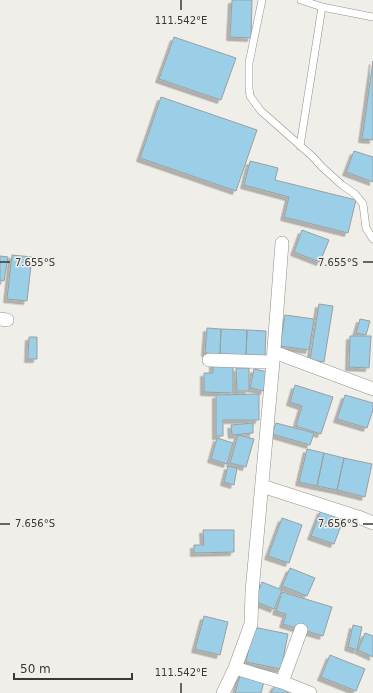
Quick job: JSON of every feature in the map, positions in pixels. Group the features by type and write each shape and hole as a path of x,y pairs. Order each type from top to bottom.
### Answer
{"street":[{"path":"223,693 235,668 251,624 252,592 274,357 282,243"},
{"path":"209,360 274,357 373,389"},
{"path":"262,486 353,515 373,523"},
{"path":"282,682 301,630"},
{"path":"235,668 282,682 310,693"}],"lane":[{"path":"262,0 249,63 250,96 260,110 342,185 355,194 363,204 366,228 373,239"},
{"path":"302,0 322,7 373,17"},
{"path":"300,146 322,7"}],"building":[{"path":"232,0 252,0 251,38 230,37"},
{"path":"174,37 236,58 221,100 159,79"},
{"path":"373,61 373,140 362,139"},
{"path":"161,97 257,130 236,191 140,158"},
{"path":"354,151 373,157 373,182 346,172"},
{"path":"250,161 278,168 275,180 356,200 348,233 284,217 289,197 244,185"},
{"path":"302,230 329,240 320,262 294,252"},
{"path":"12,255 32,257 27,301 7,299"},
{"path":"0,256 8,257 4,281 0,280"},
{"path":"319,304 333,306 324,362 310,360"},
{"path":"285,315 314,319 309,350 280,346"},
{"path":"360,319 370,321 366,335 356,333"},
{"path":"207,328 221,329 220,354 205,353"},
{"path":"221,329 247,330 246,355 220,354"},
{"path":"247,330 266,331 265,356 246,355"},
{"path":"350,336 371,336 369,368 349,367"},
{"path":"29,337 37,337 37,359 28,359"},
{"path":"213,363 233,363 233,393 204,392 204,373 213,373"},
{"path":"236,368 249,368 249,391 237,391"},
{"path":"254,369 268,372 264,391 250,388"},
{"path":"295,385 333,397 321,434 296,426 302,406 290,402"},
{"path":"259,394 259,420 223,420 223,436 216,436 216,395"},
{"path":"345,395 373,403 373,410 367,428 337,419"},
{"path":"253,423 253,433 232,435 231,425"},
{"path":"276,423 314,433 310,445 272,434"},
{"path":"238,435 254,439 246,467 230,463"},
{"path":"217,438 233,443 227,464 211,459"},
{"path":"307,449 324,453 317,486 299,482"},
{"path":"324,453 344,458 337,490 317,486"},
{"path":"344,458 372,464 365,497 337,490"},
{"path":"228,466 237,468 234,485 224,482"},
{"path":"321,510 344,518 334,544 311,536"},
{"path":"282,518 302,525 289,563 268,556"},
{"path":"203,530 234,530 234,552 194,553 194,545 204,545"},
{"path":"290,568 315,578 307,596 282,586"},
{"path":"262,582 282,590 274,609 254,601"},
{"path":"282,592 332,607 323,636 283,624 286,614 276,611"},
{"path":"204,616 228,622 220,655 195,649"},
{"path":"353,625 362,627 357,650 348,647"},
{"path":"253,627 288,634 281,669 246,662"},
{"path":"365,633 373,636 373,657 358,650"},
{"path":"330,655 365,669 356,691 321,677"},
{"path":"241,672 265,678 261,693 235,693"},
{"path":"275,685 289,691 288,693 271,693"}]}
